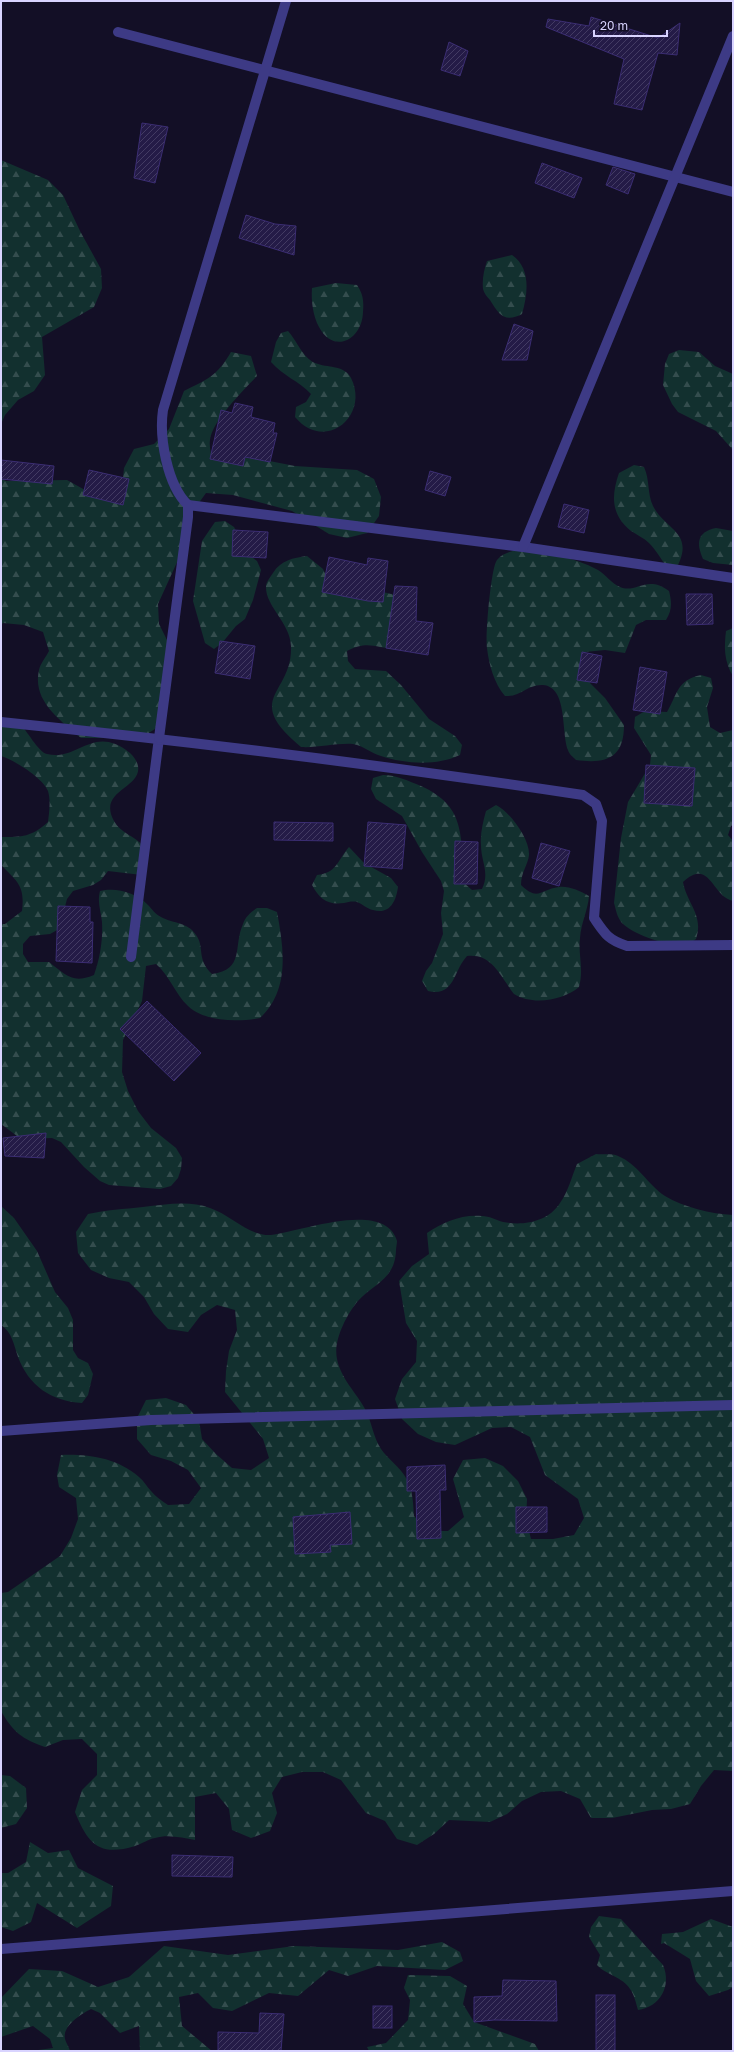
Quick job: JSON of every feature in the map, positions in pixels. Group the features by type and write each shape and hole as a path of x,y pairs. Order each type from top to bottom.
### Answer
{"street":[{"path":"131,957 188,517 188,505 178,493 170,470 161,425 163,410 286,1"},
{"path":"118,32 733,192"},
{"path":"523,547 733,36"},
{"path":"188,505 523,547 733,578"},
{"path":"1,722 159,738 442,774 583,795 596,804 602,821 594,918 608,937 612,941 627,946 733,945"},
{"path":"1,1431 151,1420 733,1405"},
{"path":"1,1949 733,1891"}],"green space":[{"path":"1,160 48,180 63,195 80,231 101,269 102,288 94,307 42,337 45,375 34,391 18,400 5,415 1,424"},
{"path":"512,255 518,260 525,274 526,298 522,314 511,318 503,316 496,310 484,292 483,282 487,261"},
{"path":"336,283 357,285 363,298 363,312 358,330 352,337 339,342 332,340 325,335 319,327 314,313 312,298 312,288"},
{"path":"288,331 311,361 320,365 345,371 351,378 355,392 354,405 350,417 341,425 331,430 319,431 307,427 295,417 296,407 306,402 311,394 271,362 276,342 281,333"},
{"path":"679,350 699,352 715,366 733,374 733,450 716,431 678,412 672,404 663,385 665,364 669,354"},
{"path":"231,352 251,356 257,376 229,406 216,424 210,440 212,459 254,458 295,466 357,470 374,479 381,497 379,516 367,533 347,538 329,534 292,511 233,495 206,493 193,511 190,531 158,604 159,624 168,642 163,724 147,734 126,738 81,738 50,709 40,691 38,681 39,670 49,651 43,632 24,625 3,623 1,625 1,478 6,481 67,480 103,500 122,488 124,468 134,449 154,444 169,429 184,391 200,383 216,372"},
{"path":"634,465 644,467 653,506 664,521 676,532 683,546 682,555 677,567 667,568 652,546 624,525 616,512 614,497 616,481 619,473"},
{"path":"225,521 234,527 248,554 257,561 261,570 253,600 245,619 236,626 222,643 214,649 205,643 193,601 202,541 215,522"},
{"path":"716,528 733,531 733,565 713,563 703,559 699,548 700,539 705,532"},
{"path":"516,550 548,554 579,561 598,570 614,584 620,587 631,588 654,584 669,591 671,606 666,620 646,620 636,625 625,653 605,650 585,652 590,683 605,698 624,725 621,745 611,757 604,760 586,761 576,760 571,755 566,742 560,702 556,693 551,688 543,685 537,685 516,695 505,696 495,680 489,661 487,648 489,602 493,575 497,560 508,552"},
{"path":"307,556 323,569 327,578 403,597 396,649 366,645 361,646 347,651 348,661 355,669 386,671 401,685 429,719 455,736 462,745 460,755 451,759 421,763 400,761 377,755 361,746 353,744 301,747 283,730 274,717 272,706 274,696 290,662 290,637 287,629 269,600 266,586 276,569 284,562"},
{"path":"733,628 733,676 726,660 725,643 726,631"},
{"path":"701,675 711,678 713,688 707,707 710,727 720,733 733,730 733,825 731,826 728,835 733,841 733,901 720,893 705,876 699,874 692,875 683,882 698,923 696,939 686,944 670,944 635,932 622,923 619,918 614,903 621,838 628,802 650,765 651,755 634,728 635,717 645,711 667,712 679,688 687,680"},
{"path":"1,722 19,723 36,745 47,754 58,755 68,753 96,742 106,742 117,745 130,753 137,762 138,766 137,774 134,780 115,796 111,803 110,811 114,821 120,829 143,846 142,875 108,871 101,880 93,885 73,891 67,899 59,929 50,934 30,936 23,944 23,954 28,962 49,962 70,977 80,979 94,975 98,962 102,935 102,922 99,903 100,891 119,890 131,894 138,897 159,916 185,925 193,931 199,940 202,958 207,969 212,974 222,972 229,968 234,962 240,932 244,921 250,913 257,908 267,908 277,912 283,954 280,982 270,1007 260,1018 222,1020 203,1015 195,1011 183,1001 165,974 156,964 146,966 142,1001 123,1040 122,1072 128,1091 138,1111 151,1128 176,1148 182,1158 178,1178 171,1186 160,1189 109,1185 100,1181 84,1167 61,1142 52,1138 21,1139 1,1124 1,924 5,924 22,911 23,903 19,885 1,865 1,837 15,837 37,831 48,822 50,803 48,791 34,775 20,765 1,756"},
{"path":"383,775 398,777 421,786 436,794 447,804 454,814 459,826 464,883 472,890 482,889 484,883 485,872 481,851 482,828 486,811 496,805 513,820 526,841 529,855 522,876 521,885 532,893 536,894 553,888 567,887 589,896 580,938 581,974 579,987 573,992 548,1000 530,1000 522,998 513,993 491,963 481,957 467,956 462,962 449,987 437,992 428,991 422,981 426,971 432,963 443,934 441,913 444,891 441,881 422,852 402,816 376,799 371,789 373,778"},
{"path":"349,847 364,863 391,878 398,887 394,902 388,909 379,911 355,902 329,902 321,898 315,890 312,885 317,875 324,874 333,869"},
{"path":"596,1154 618,1156 625,1160 637,1169 653,1186 672,1200 689,1207 733,1215 733,1771 714,1770 701,1786 690,1804 671,1809 652,1810 612,1818 591,1818 580,1799 561,1791 541,1792 522,1801 507,1814 490,1822 449,1820 434,1834 417,1845 397,1839 385,1821 366,1813 341,1780 323,1772 302,1772 282,1777 272,1793 277,1813 270,1831 251,1838 232,1830 229,1809 216,1793 195,1797 195,1840 165,1836 150,1839 135,1846 112,1850 104,1849 96,1845 90,1840 75,1812 82,1790 97,1775 97,1754 82,1739 63,1740 45,1747 30,1741 14,1730 1,1711 1,1593 8,1592 60,1556 71,1538 78,1519 76,1498 59,1487 57,1475 61,1455 82,1455 112,1461 139,1477 155,1495 168,1505 189,1504 201,1488 188,1470 171,1461 151,1455 137,1439 137,1418 146,1400 166,1398 186,1405 199,1420 202,1439 232,1468 251,1470 269,1458 263,1439 225,1392 229,1351 237,1330 235,1310 217,1305 201,1315 188,1332 168,1329 154,1314 144,1297 129,1282 109,1278 91,1270 78,1253 76,1232 88,1214 168,1204 193,1204 218,1211 247,1229 263,1234 271,1235 340,1221 360,1220 376,1222 389,1229 397,1241 395,1260 392,1268 388,1275 357,1302 353,1308 341,1329 336,1352 342,1373 365,1409 378,1444 384,1453 401,1470 410,1487 414,1516 428,1531 448,1531 464,1517 453,1479 463,1460 485,1458 503,1466 518,1481 527,1499 526,1519 531,1539 553,1539 574,1535 584,1518 578,1499 545,1475 530,1437 511,1427 492,1428 455,1445 436,1442 418,1434 402,1419 395,1399 402,1379 416,1362 417,1341 406,1323 399,1281 412,1266 429,1254 427,1233 446,1222 467,1216 475,1216 487,1217 503,1222 527,1223 549,1215 563,1199 577,1164"},
{"path":"1,1206 14,1218 37,1251 55,1292 68,1308 73,1320 73,1350 78,1358 88,1363 93,1374 88,1395 82,1403 60,1399 42,1390 35,1384 23,1367 8,1331 1,1325"},
{"path":"1,1775 10,1776 26,1788 27,1808 16,1824 1,1828"},
{"path":"30,1842 48,1853 69,1850 78,1868 113,1886 111,1906 77,1928 37,1903 31,1922 13,1931 1,1927 1,1873 8,1873 26,1862"},
{"path":"599,1916 621,1919 663,1965 666,1980 665,1988 658,2000 652,2005 638,2010 633,1993 627,1985 597,1965 600,1955 589,1937 591,1927"},
{"path":"711,1919 733,1927 733,1987 709,1996 696,1981 690,1959 664,1943 661,1944 662,1934 683,1932"},
{"path":"442,1942 460,1952 463,1961 445,1970 377,1966 348,1976 329,1970 298,1996 269,1993 232,2011 213,2008 198,1993 179,1997 182,2026 212,2051 140,2051 139,2026 120,2033 100,2013 91,2009 73,2021 66,2030 65,2039 70,2051 31,2051 53,2048 50,2039 33,2026 1,2037 1,1998 29,1969 62,1971 98,1987 129,1977 164,1946 228,1955 294,1946 398,1950"},
{"path":"408,1975 450,1976 467,1986 463,2004 474,2022 535,2044 539,2051 369,2051 367,2047 386,2043 408,2020 410,2000 404,1988"}],"building":[{"path":"591,17 658,38 680,23 677,55 658,53 642,110 614,104 624,59 546,27 548,19 589,26"},
{"path":"449,42 468,51 460,76 441,70"},
{"path":"142,123 168,127 155,183 134,178"},
{"path":"542,163 582,178 574,198 535,183"},
{"path":"613,167 635,174 628,194 606,185"},
{"path":"246,215 275,224 296,226 294,255 239,238"},
{"path":"514,324 533,331 527,360 502,360"},
{"path":"235,403 253,407 251,417 275,423 273,433 277,433 270,462 245,457 243,466 210,459 221,410 232,413"},
{"path":"1,460 54,466 52,484 1,479"},
{"path":"89,470 129,479 123,505 83,495"},
{"path":"430,471 451,477 445,496 425,490"},
{"path":"564,504 589,510 584,533 558,527"},
{"path":"233,530 268,532 266,558 232,556"},
{"path":"329,557 367,565 368,558 388,561 383,602 368,601 322,592"},
{"path":"395,586 417,587 416,621 433,623 428,655 386,648"},
{"path":"686,594 712,594 713,624 687,625"},
{"path":"220,641 255,646 250,679 215,673"},
{"path":"582,652 602,656 597,683 577,680"},
{"path":"640,667 667,672 660,714 633,710"},
{"path":"646,765 695,768 692,806 644,803"},
{"path":"274,822 333,823 333,841 274,840"},
{"path":"368,822 406,825 402,869 364,866"},
{"path":"455,841 478,842 477,884 454,884"},
{"path":"541,843 570,851 559,886 532,878"},
{"path":"58,906 90,907 90,922 93,922 92,963 56,961"},
{"path":"147,1001 201,1053 174,1081 120,1029"},
{"path":"46,1133 44,1158 5,1156 3,1138"},
{"path":"445,1465 446,1490 440,1490 441,1538 417,1539 416,1491 407,1491 407,1467"},
{"path":"516,1507 547,1507 547,1532 516,1533"},
{"path":"350,1512 352,1544 330,1545 331,1552 295,1554 293,1517"},
{"path":"172,1855 233,1857 232,1877 172,1876"},
{"path":"503,1980 556,1981 557,2021 494,2020 474,2022 474,1997 502,1996"},
{"path":"596,1995 615,1995 615,2051 596,2051"},
{"path":"373,2006 392,2006 392,2028 373,2028"},
{"path":"260,2013 284,2014 281,2051 218,2051 218,2032 259,2033"}]}
